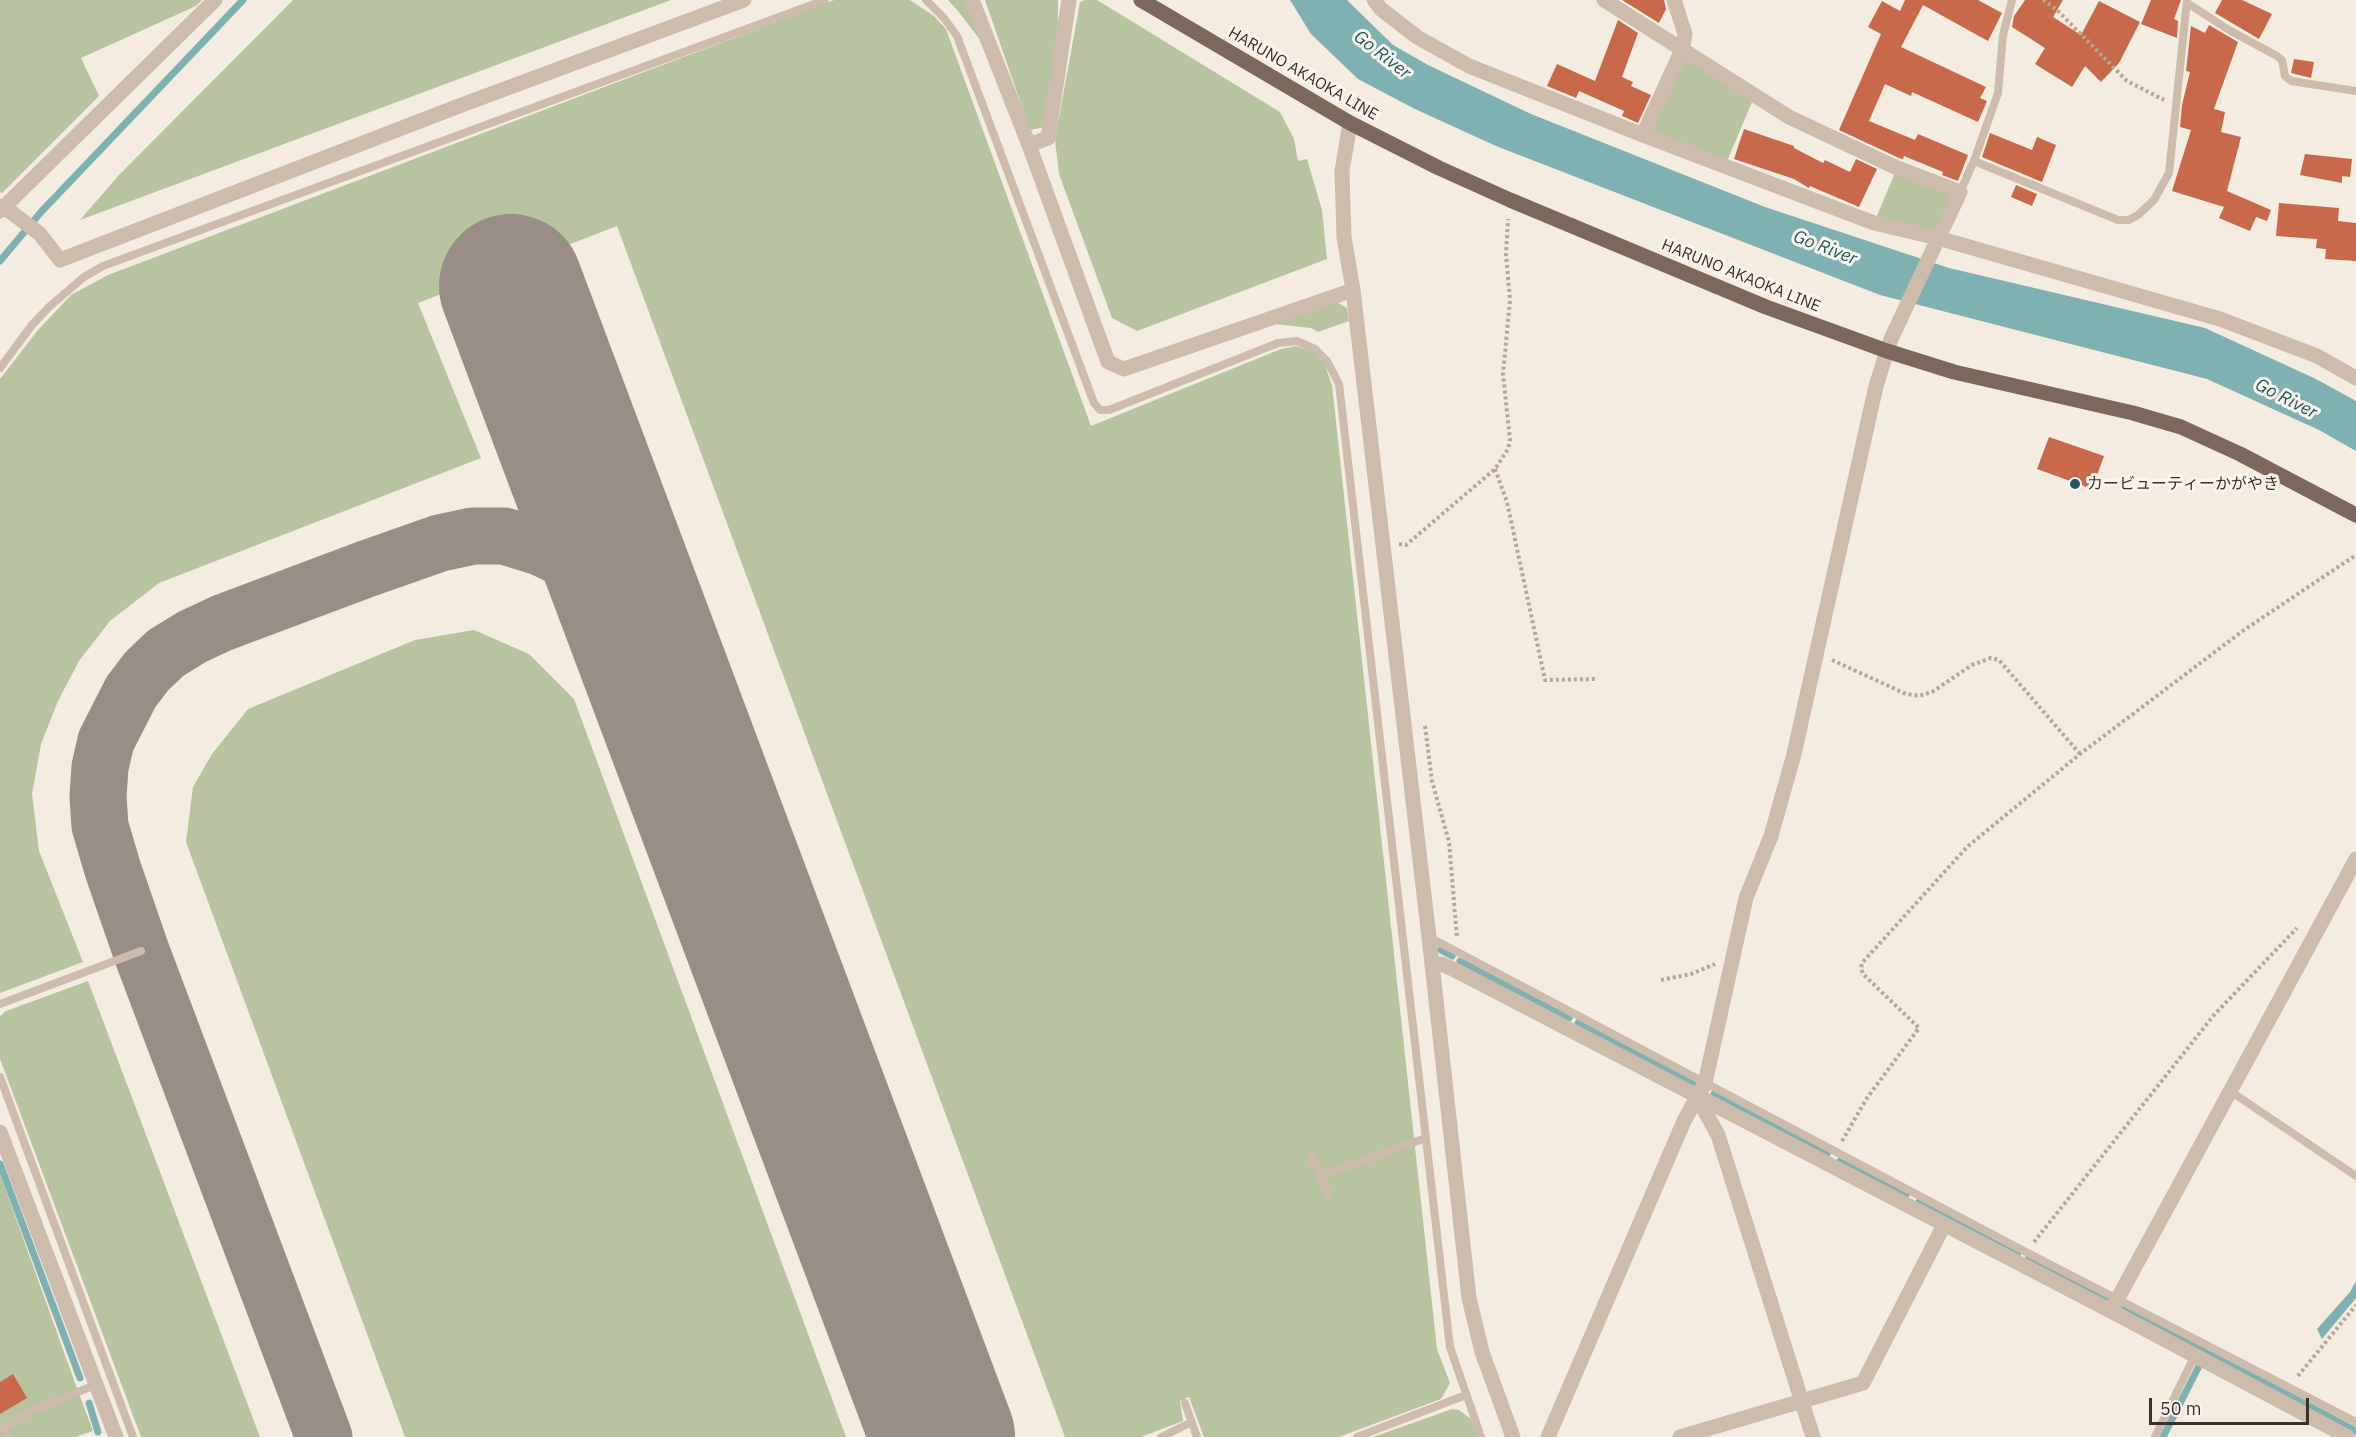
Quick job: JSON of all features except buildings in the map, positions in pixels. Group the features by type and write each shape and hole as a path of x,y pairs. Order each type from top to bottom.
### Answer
{"main road":[{"name":"HARUNO AKAOKA LINE","path":"1141,0 1350,123 1438,168 1510,200 1766,307 1887,351 1953,372 2133,413 2181,427 2240,454 2356,514"}],"street":[{"path":"215,0 6,211 40,234 60,260 459,106 744,0"},
{"path":"972,0 1029,146 1108,362 1124,369 1353,290"},
{"path":"1029,146 1048,138 1069,0"},
{"path":"1374,0 1381,9 1417,37 1469,66 1874,224 1938,238 2220,319 2317,356 2356,378"},
{"path":"1548,1437 1680,1132 1705,1083 1746,898 1771,836 1794,754 1876,386 1901,318 1960,192 1894,167 1789,117 1604,0"},
{"path":"1643,135 1682,50 1685,34 1674,0"},
{"path":"1350,123 1342,171 1344,237 1353,290 1383,543 1468,1298 1482,1352 1513,1437"},
{"path":"2115,1305 2356,859"},
{"path":"1432,965 1442,964 1454,969 1944,1225 2115,1305 2195,1355 2348,1437"},
{"path":"1697,1097 1718,1135 1813,1437"},
{"path":"0,1132 113,1436"},
{"path":"1680,1437 1863,1383 1944,1225"}],"lane":[{"path":"0,368 32,325 49,307 66,291 103,266 825,0"},
{"path":"926,0 944,18 957,36 1094,403 1100,410 1109,410 1278,343 1297,341 1315,349 1328,361 1339,384 1450,1347 1481,1437"},
{"path":"1960,192 1974,161 1998,93 2003,35 2012,0"},
{"path":"1974,161 2118,220 2129,220 2154,200 2169,172 2187,1 2229,30 2277,56 2282,60 2285,76 2291,81 2356,91"},
{"path":"1429,937 2026,1252 2115,1305 2290,1387 2356,1422"},
{"path":"0,1004 141,951"},
{"path":"0,1077 134,1437"},
{"path":"2230,1091 2356,1176"},
{"path":"1320,1176 1426,1138"},
{"path":"1311,1155 1328,1194"},
{"path":"2155,1437 2195,1355"},
{"path":"8,1437 2,1430 31,1411 95,1385"},
{"path":"1357,1437 1466,1395"},
{"path":"1185,1403 1197,1437"},
{"path":"1161,1437 1192,1422"}],"path":[{"path":"2043,0 2056,9 2127,81 2176,107"},
{"path":"1402,554 1406,545 1495,468 1508,449 1510,440 1503,374 1510,300 1506,255 1510,200"},
{"path":"1495,468 1507,502 1545,680 1597,679"},
{"path":"1383,543 1406,545"},
{"path":"1836,1152 1867,1098 1919,1028 1863,974 1862,963 1967,847 2080,754 2244,630 2356,555"},
{"path":"1817,653 1906,694 1919,696 1932,692 1972,665 1991,658 1999,660 2080,754"},
{"path":"1424,725 1432,781 1449,842 1459,952"},
{"path":"2026,1252 2214,1015 2300,924"},
{"path":"1661,980 1691,974 1733,956"},
{"path":"2290,1387 2356,1305"}],"green space":[{"path":"0,0 202,0 196,6 81,58 99,96 2,193 0,192"},
{"path":"293,0 671,0 80,220 119,175"},
{"path":"834,0 910,0 934,16 946,29 1091,426 1281,349 1296,346 1314,352 1324,363 1332,385 1437,1349 1450,1383 1441,1399 1339,1437 1204,1437 1189,1397 1180,1401 1183,1421 1141,1437 1065,1437 617,226 418,303 481,458 159,583 110,621 79,661 58,701 41,744 32,794 39,851 83,962 0,993 0,379 38,330 71,295 108,275"},
{"path":"948,0 965,0 981,41 958,11"},
{"path":"985,0 1058,0 1058,32 1045,127 1030,130"},
{"path":"1097,0 1280,112 1294,139 1298,161 1307,159 1322,210 1327,259 1137,331 1112,318 1059,174 1055,140 1080,2"},
{"path":"1682,50 1755,95 1725,166 1643,135"},
{"path":"1897,168 1960,192 1938,238 1874,223"},
{"path":"1337,302 1347,308 1349,321 1318,332 1311,328 1275,324"},
{"path":"474,630 529,654 574,699 846,1437 405,1437 186,842 193,787 212,754 248,709 415,640"},
{"path":"88,981 260,1437 141,1437 0,1059 0,1016 6,1011"},
{"path":"0,1174 93,1431 75,1437 0,1437"},
{"path":"1452,1409 1459,1410 1471,1419 1477,1437 1373,1437"}],"water":[{"name":"Go River","path":"1290,0 1347,0 1393,45 1428,65 1531,114 1765,207 1949,268 2205,328 2316,379 2356,401 2356,451 2319,430 2207,379 1880,295 1496,146 1415,109 1358,79 1311,34"},
{"path":"2356,1281 2356,1298 2322,1339 2317,1329 2350,1292"}],"waterway":[{"path":"0,261 41,212 243,0"},
{"path":"1441,950 1452,956"},
{"path":"1460,961 1569,1018"},
{"path":"1578,1023 1693,1083"},
{"path":"1714,1094 1827,1154"},
{"path":"1840,1161 1906,1195"},
{"path":"0,1164 80,1378"},
{"path":"1919,1202 2018,1253"},
{"path":"2028,1259 2107,1300"},
{"path":"2124,1308 2356,1431"},
{"path":"2163,1437 2199,1366"},
{"path":"89,1403 98,1432"}],"taxiway":[{"path":"324,1437 141,951 113,870 100,826 98,797 100,767 106,741 131,692 147,671 166,653 192,637 222,623 366,569 440,543 473,536 504,536 540,547 574,563 623,604 641,623 648,651"}],"runway":[{"path":"511,286 943,1437"}],"place":[{"name":"カービューティーかがやき","path":"2075,484"}]}
